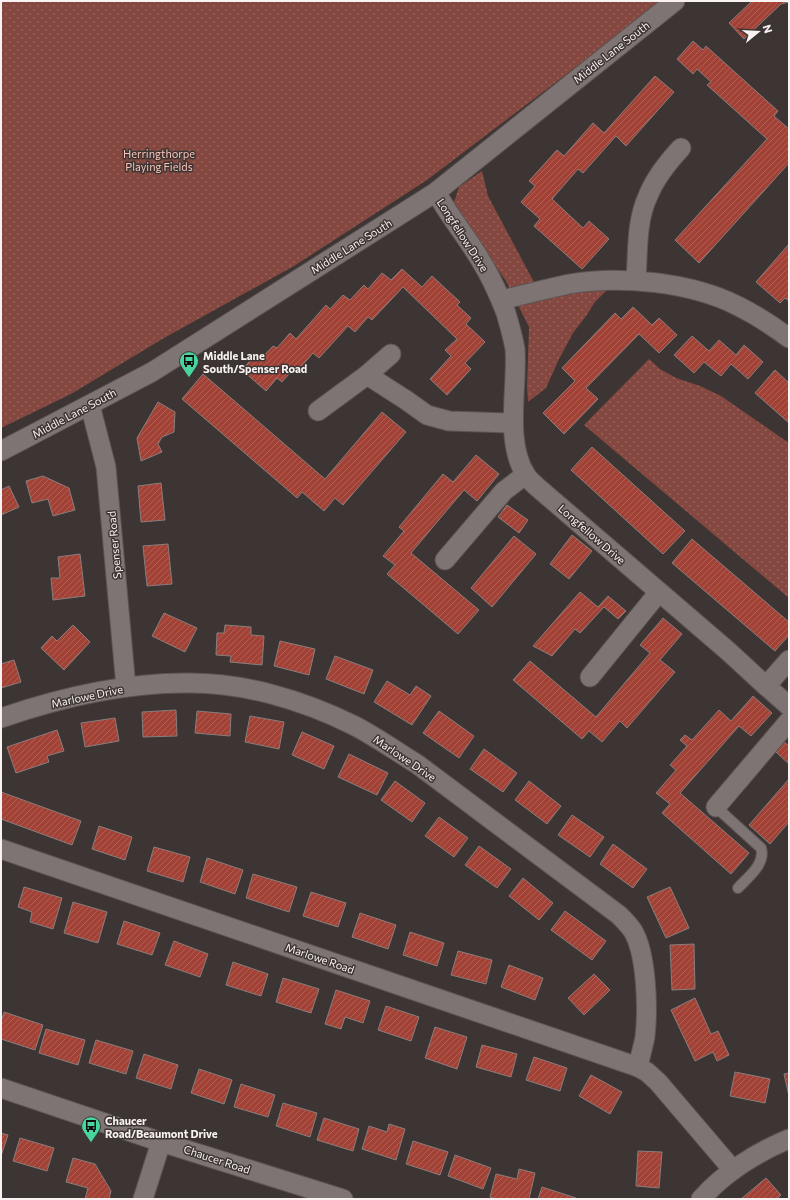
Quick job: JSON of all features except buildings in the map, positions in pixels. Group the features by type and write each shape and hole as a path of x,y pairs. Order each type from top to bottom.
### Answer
{"street":[{"name":"Middle Lane South","path":"1,452 152,372 436,192 675,1"},
{"path":"636,280 642,213 647,196 670,161 681,148"},
{"name":"Longfellow Drive","path":"436,192 446,210 481,260 501,300 509,322 514,348 515,373 513,423 515,446 525,475 728,651 789,706"},
{"path":"501,300 570,284 636,280 696,290 737,305 772,325 789,338"},
{"path":"318,411 391,354"},
{"path":"367,374 427,415 449,421 513,423"},
{"name":"Spenser Road","path":"90,405 106,467 126,687"},
{"path":"445,560 504,492 525,475"},
{"path":"590,677 659,592"},
{"path":"766,686 789,660"},
{"name":"Marlowe Drive","path":"1,718 75,696 126,687 185,683 222,685 256,690 317,709 354,726 383,742 417,764 619,915 627,923 634,932 643,963 645,987 644,1037 638,1067"},
{"path":"716,807 789,721"},
{"name":"Marlowe Road","path":"1,849 638,1067 648,1072 658,1082 733,1170"},
{"name":"Chaucer Road","path":"1,1088 161,1142 343,1199"},
{"path":"701,1199 733,1170 755,1155 789,1139"},
{"path":"143,1199 161,1142"}],"lane":[{"path":"716,807 761,848 763,853 761,862 738,888"}],"green space":[{"name":"Herringthorpe Playing Fields","path":"1,1 663,1 427,180 294,266 164,338 71,394 1,428"},
{"path":"482,171 488,196 543,299 573,292 607,290 595,302 573,333 546,388 528,402 529,327 506,281 469,229 454,202 459,187"},
{"path":"649,359 660,369 676,378 700,386 721,396 789,443 789,598 584,425"}],"place":[{"name":"Middle Lane South/Spenser Road","path":"189,378"},
{"name":"Chaucer Road/Beaumont Drive","path":"91,1143"}]}
